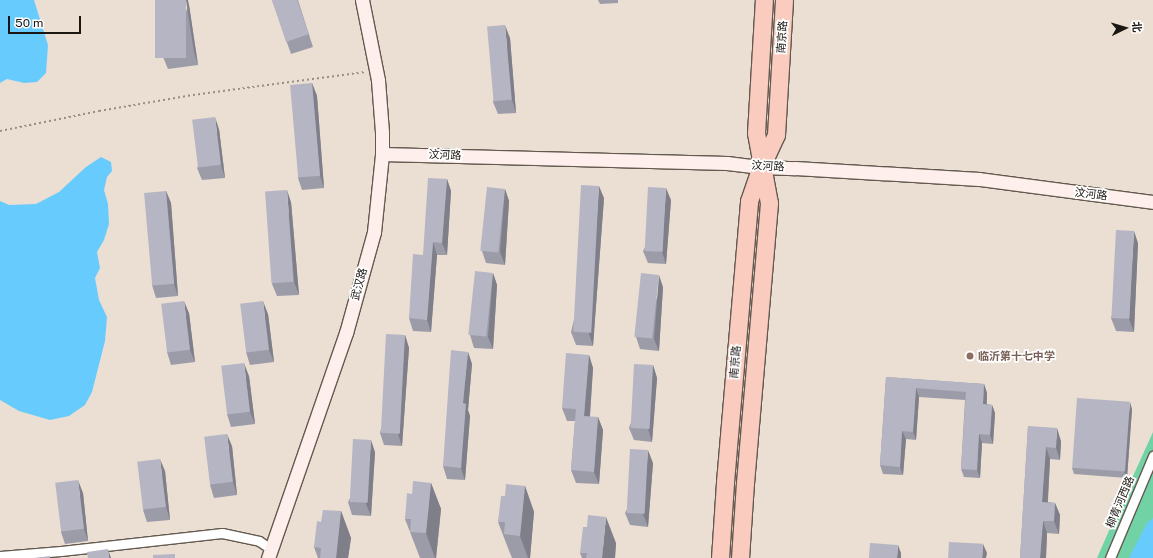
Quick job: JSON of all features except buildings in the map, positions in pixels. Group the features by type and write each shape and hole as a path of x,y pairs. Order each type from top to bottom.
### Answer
{"highway":[{"name":"南京路","path":"740,558 744,484 769,203 761,167 756,133 764,0"},
{"name":"南京路","path":"720,558 749,201 761,167 776,134 784,0"}],"street":[{"name":"武汉路","path":"270,554 346,333 374,232 382,154 382,132 378,80 362,0"},
{"name":"汶河路","path":"382,154 719,163 761,167 978,179 1153,202"},
{"name":"柳青河西路","path":"1110,558 1153,456"},
{"path":"0,556 61,551 222,532 259,541 270,554"}],"path":[{"path":"0,131 99,111 193,95 365,72"}],"green space":[{"path":"1153,432 1153,558 1097,558 1129,485"}],"water":[{"path":"0,0 34,0 48,45 46,73 37,82 24,83 7,79 0,83"},
{"path":"101,157 111,162 112,171 107,177 104,190 108,204 109,224 104,240 97,252 100,268 95,278 99,300 107,317 105,341 92,392 85,405 69,416 50,420 19,411 0,400 0,201 9,205 36,204 59,192 86,167"},
{"path":"1153,518 1153,558 1129,558 1147,523"}],"place":[{"name":"临沂第十七中学","path":"970,356"}]}
